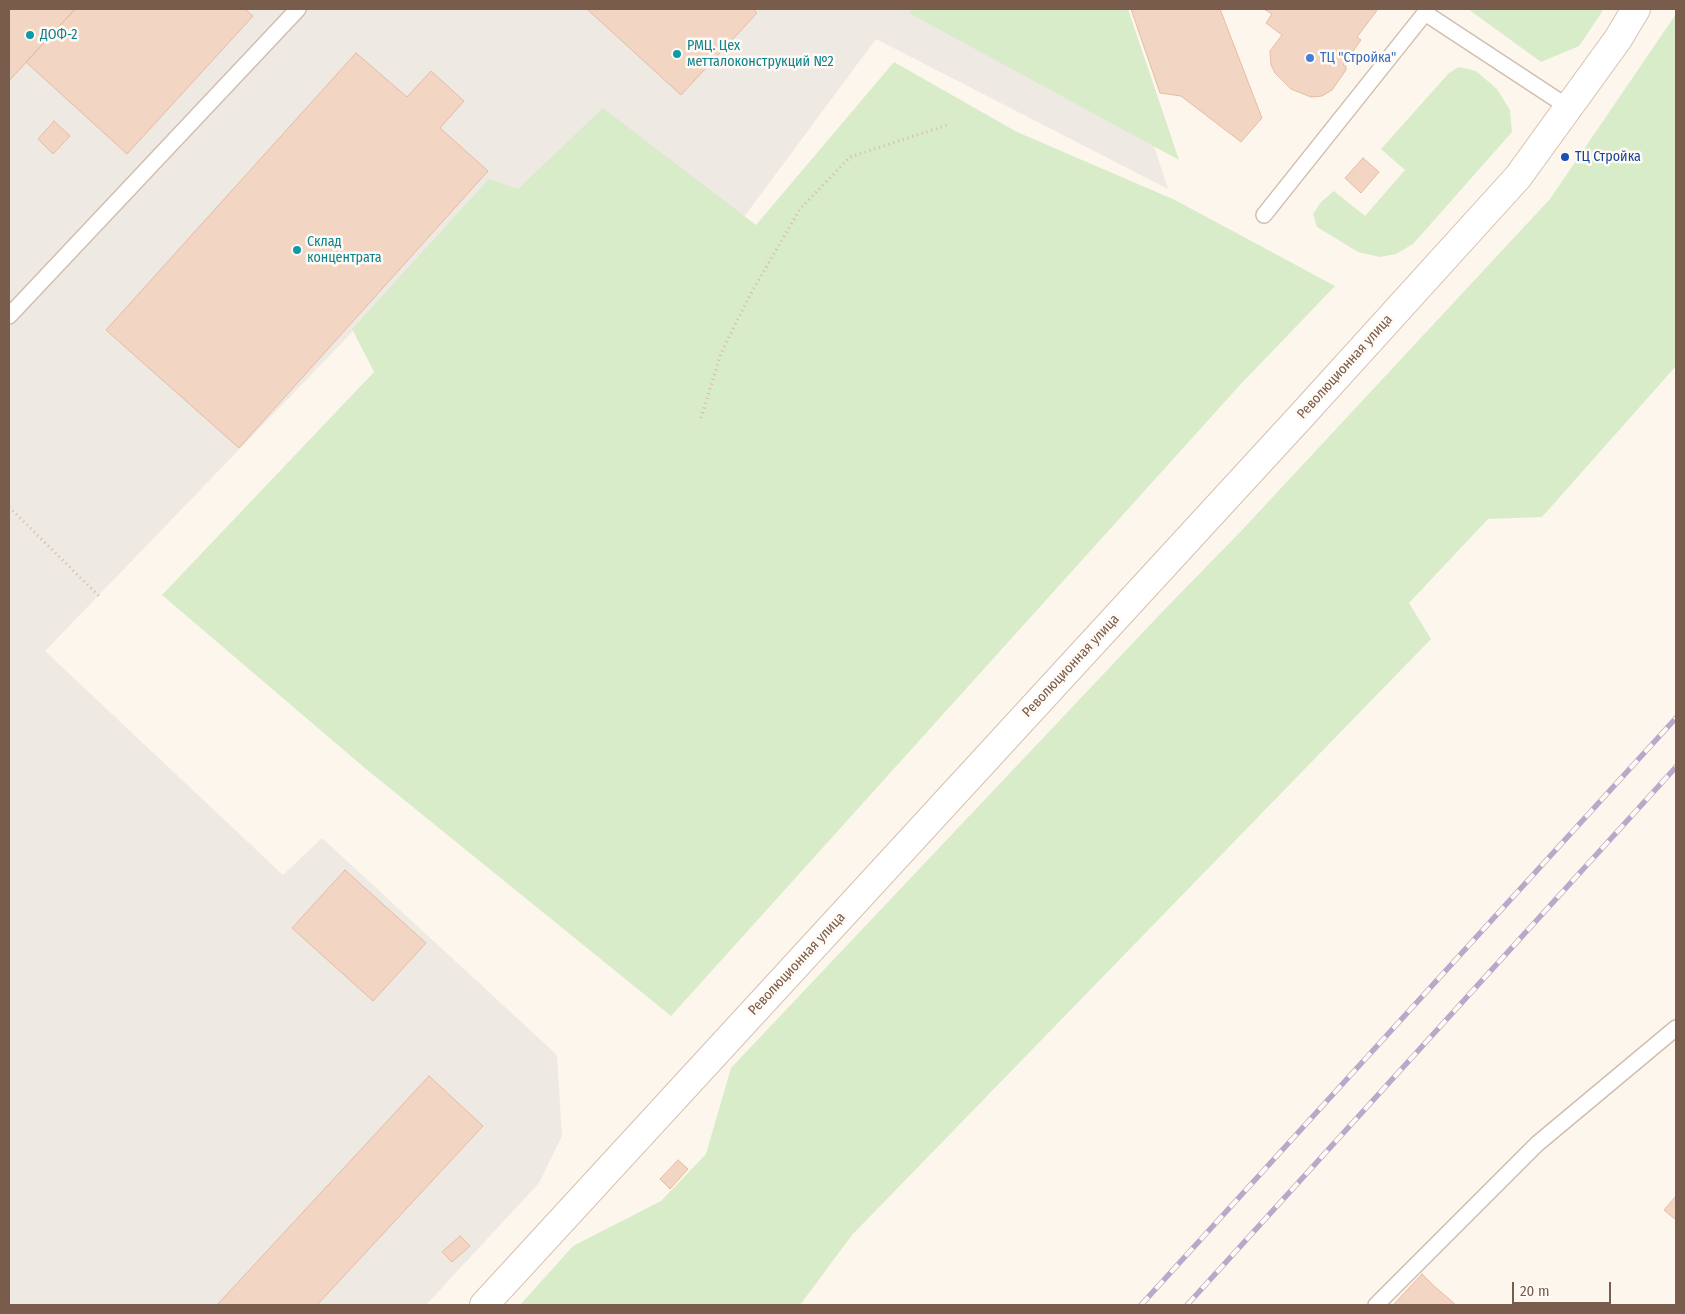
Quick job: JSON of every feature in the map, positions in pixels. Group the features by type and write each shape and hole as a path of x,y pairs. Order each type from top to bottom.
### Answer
{"street":[{"name":"Революционная улица","path":"484,1305 1303,414 1518,177 1618,39 1636,9"}],"lane":[{"path":"9,316 298,9"},
{"path":"1264,215 1425,13 1568,107"},
{"path":"1376,1305 1537,1144 1676,1028"}],"path":[{"path":"701,418 721,353 750,295 800,209 850,157 947,125"},
{"path":"9,507 100,596"}],"shaded area":[{"path":"9,9 1109,9 1168,189 876,39 741,221 513,206 492,187 45,651 283,875 322,838 557,1055 562,1136 539,1183 426,1305 9,1305"}],"green space":[{"path":"914,9 1128,9 1179,160 909,13"},
{"path":"1468,9 1604,9 1579,46 1541,62"},
{"path":"1676,14 1676,366 1542,517 1488,519 1409,603 1431,639 852,1235 800,1305 520,1305 573,1246 661,1201 706,1154 731,1068 1243,529 1550,199"},
{"path":"894,62 1017,132 1175,200 1335,286 1239,386 671,1016 366,769 162,595 374,372 352,329 489,179 518,189 603,108 756,225"},
{"path":"1459,67 1476,71 1497,89 1510,110 1512,132 1413,244 1396,254 1380,257 1358,252 1317,227 1313,214 1321,202 1334,191 1365,216 1405,170 1381,149 1449,73"}],"building":[{"name":"ДОФ-2","path":"9,9 75,9 9,81"},
{"path":"75,9 245,9 253,16 127,154 26,62"},
{"name":"РМЦ. Цех метталоконструкций №2","path":"587,9 753,9 757,13 681,95"},
{"path":"1131,9 1220,9 1262,118 1241,142 1181,96 1160,93"},
{"name":"ТЦ \"Стройка\"","path":"1264,9 1378,9 1357,37 1361,40 1343,65 1346,66 1346,70 1332,90 1322,96 1311,97 1291,89 1275,73 1271,65 1270,51 1282,35 1266,23 1272,14"},
{"name":"Склад концентрата","path":"356,53 407,97 431,71 464,101 440,128 488,171 239,448 106,330"},
{"path":"54,121 70,136 53,154 38,139"},
{"path":"1363,158 1379,172 1361,193 1345,178"},
{"path":"345,870 426,943 373,1001 292,928"},
{"path":"429,1076 483,1126 317,1305 217,1305"},
{"path":"678,1160 688,1169 670,1189 660,1179"},
{"path":"1676,1196 1676,1220 1664,1210"},
{"path":"460,1236 470,1246 452,1262 442,1252"},
{"path":"1422,1274 1433,1285 1456,1305 1393,1305"}],"railway":[{"path":"1141,1305 1676,718"},
{"path":"1187,1305 1676,767"}],"place":[{"name":"ДОФ-2","path":"30,35"},
{"name":"РМЦ. Цех метталоконструкций №2","path":"677,54"},
{"name":"ТЦ \"Стройка\"","path":"1310,58"},
{"name":"ТЦ Стройка","path":"1565,157"},
{"name":"Склад концентрата","path":"297,250"}]}
